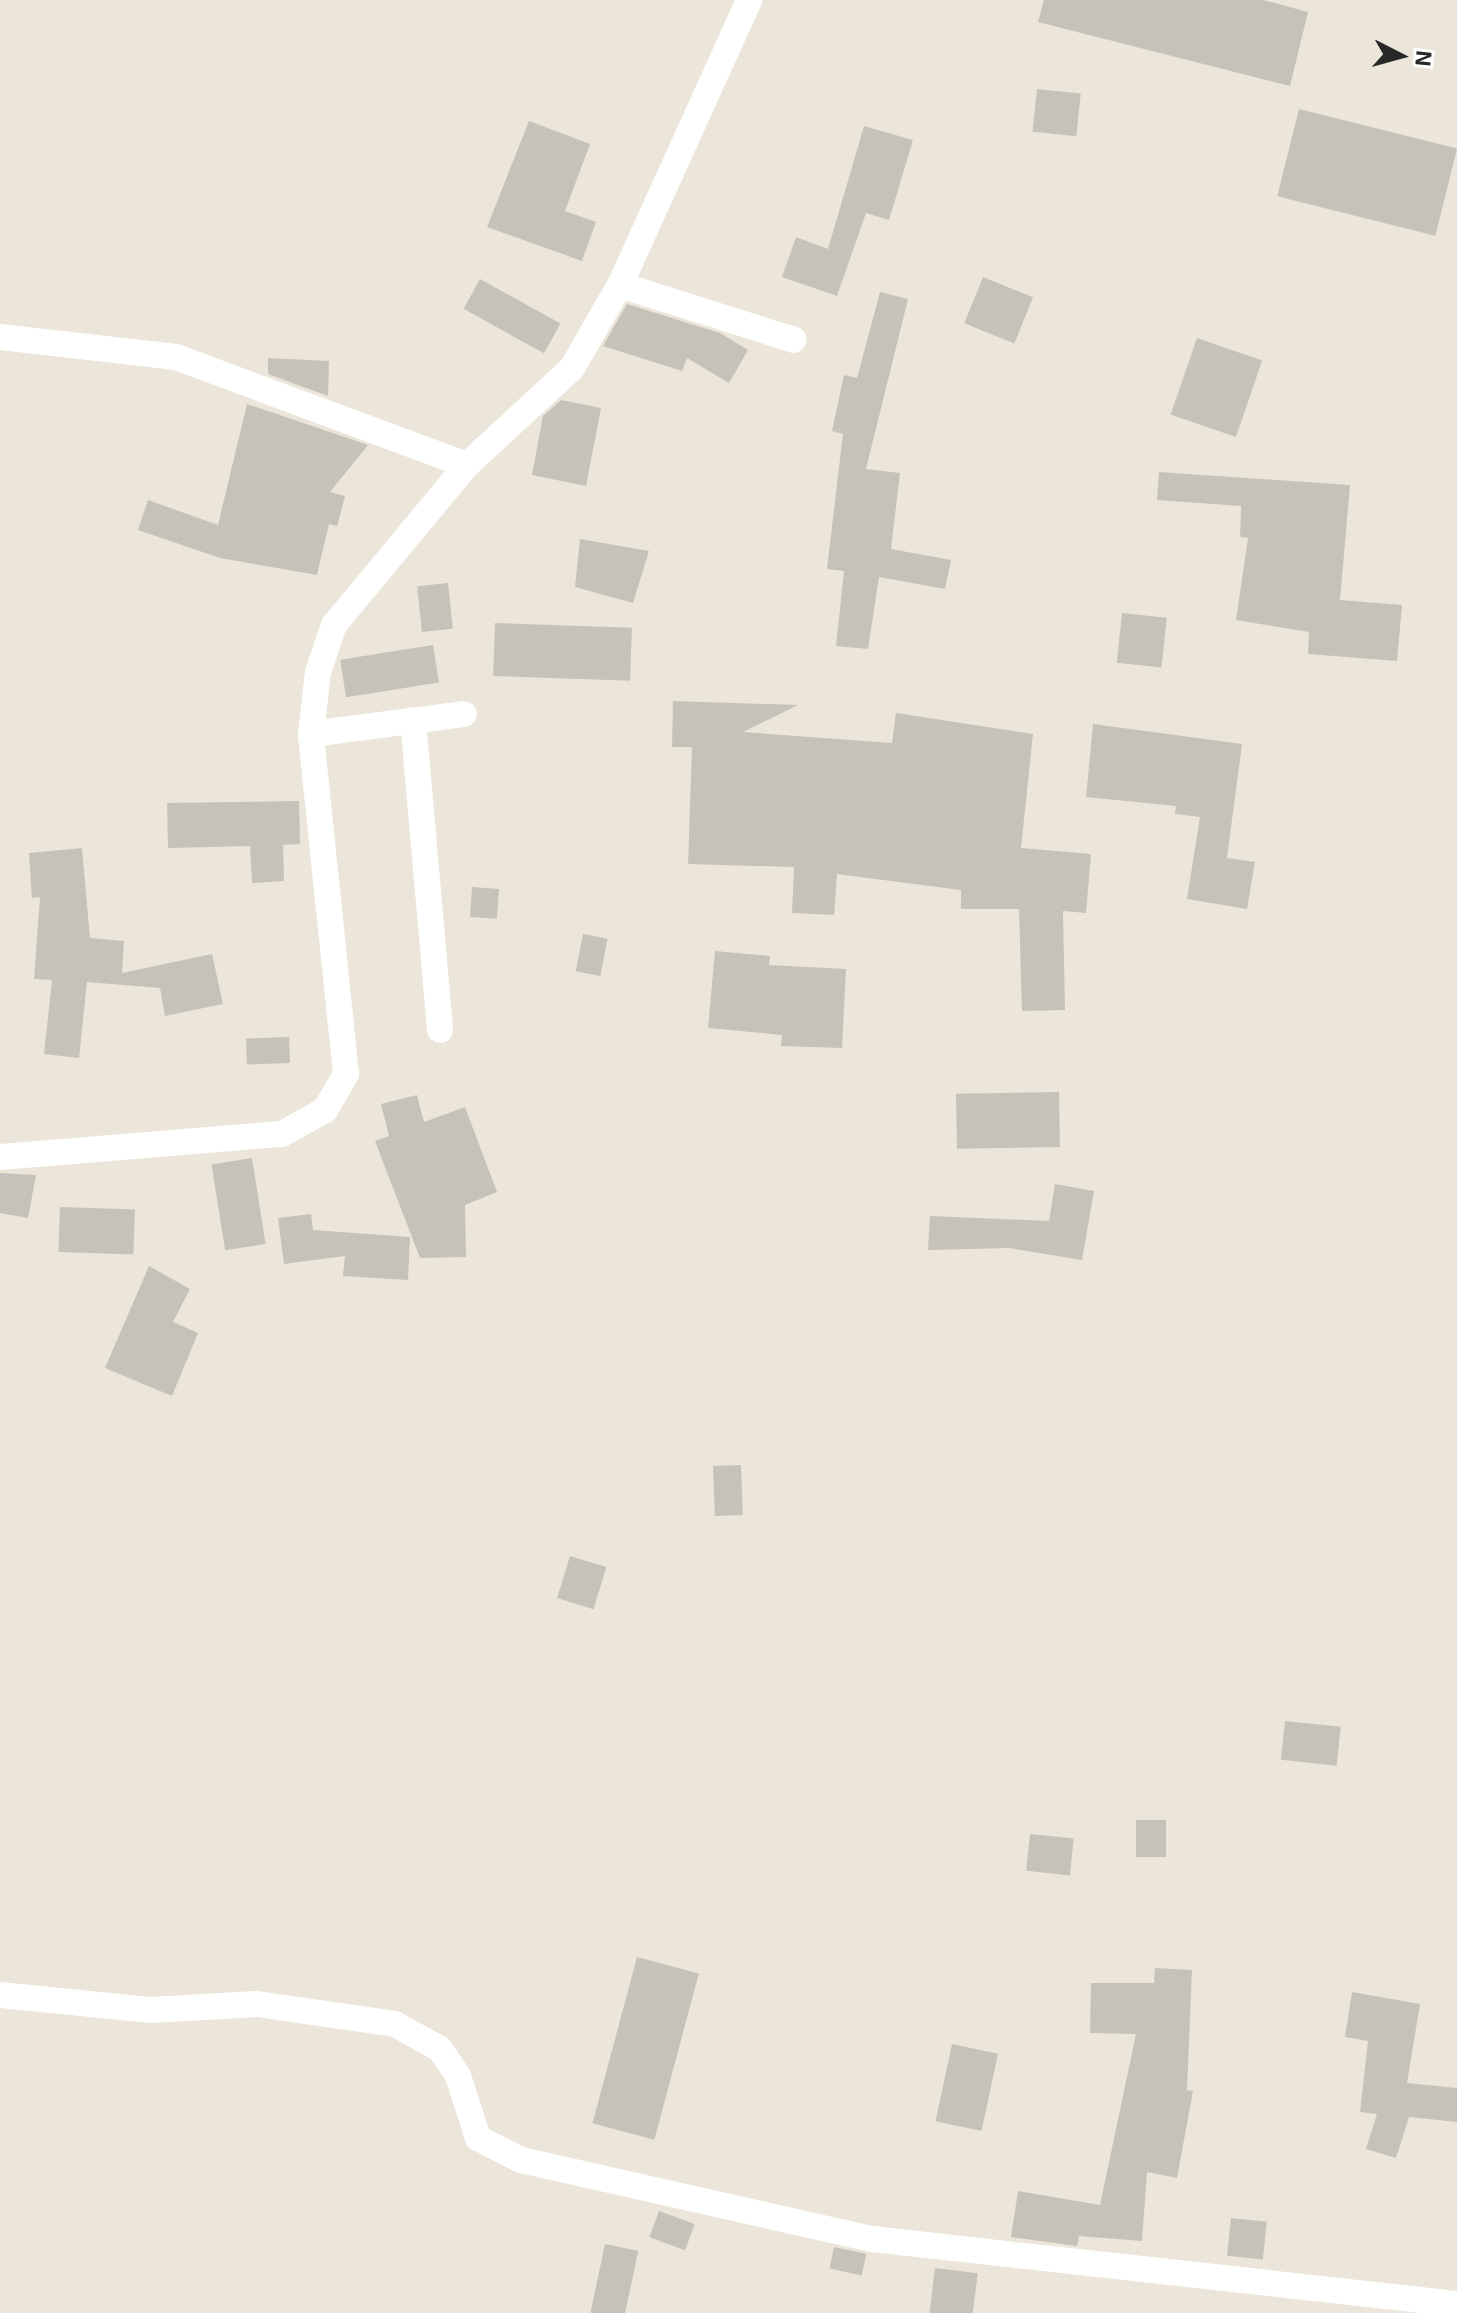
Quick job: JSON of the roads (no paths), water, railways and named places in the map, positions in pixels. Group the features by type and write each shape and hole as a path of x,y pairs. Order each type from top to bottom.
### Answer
{"street":[{"path":"0,1157 282,1134 325,1110 346,1074 311,734 318,672 334,625 467,465 572,368 620,285 749,0"},
{"path":"620,285 794,340"},
{"path":"0,337 176,357 467,465"},
{"path":"311,734 464,714"},
{"path":"413,720 440,1030"},
{"path":"0,1995 151,2010 257,2004 395,2024 440,2049 458,2076 478,2138 521,2160 872,2239 1457,2304"}]}
